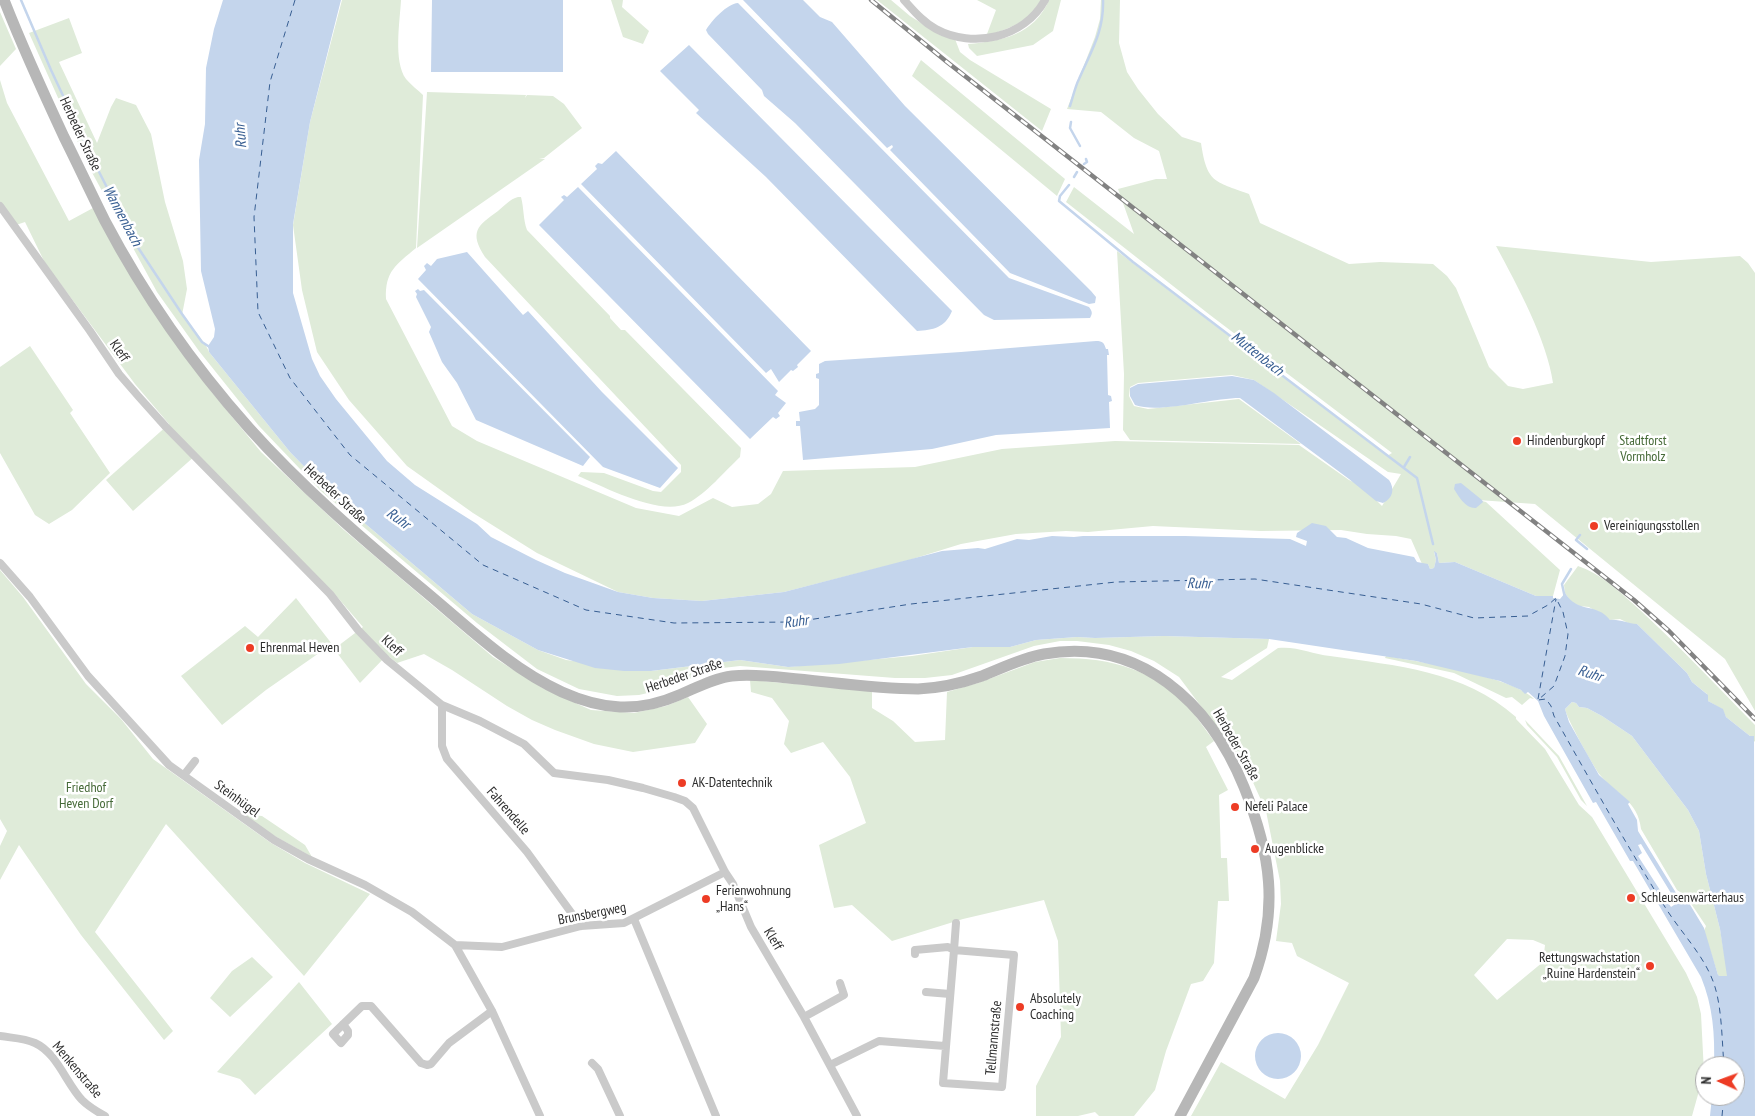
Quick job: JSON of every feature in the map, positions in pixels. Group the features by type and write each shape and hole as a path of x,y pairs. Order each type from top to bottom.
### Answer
{"main road":[{"name":"Herbeder Straße","path":"4,0 52,110 105,221 150,297 203,372 246,425 288,470 328,508 505,657 534,677 558,690 593,704 631,707 657,703 718,679 732,676 763,676 894,688 930,688 948,686 977,678 1044,654 1076,652 1094,653 1134,664 1156,675 1181,692 1205,719 1240,778 1255,814 1261,836 1270,890 1268,927 1254,978 1180,1116"}],"street":[{"path":"904,0 922,19 936,29 959,37 982,38 1005,33 1026,23 1045,0"},
{"name":"Kleff","path":"0,206 119,374 160,422 330,594 358,630 387,660 442,705 486,724 524,744 554,773 608,780 674,796 685,801 693,808 733,884 751,927 804,1017 857,1116"},
{"name":"Steinhügel","path":"0,563 30,597 88,676 169,765 274,840 308,859 365,885 404,907 455,945 492,1011 540,1116"},
{"name":"Fahrendelle","path":"442,705 442,746 447,759 527,852 581,926"},
{"path":"184,776 195,760"},
{"name":"Brunsbergweg","path":"455,945 502,947 581,926 624,923 725,872"},
{"path":"634,919 716,1116"},
{"name":"Tellmannstraße","path":"915,954 915,950 948,947 954,950 1014,954 1002,1087 943,1083 945,1046 954,950 956,923"},
{"path":"804,1017 844,995 840,982"},
{"path":"926,992 950,994"},
{"path":"343,1024 362,1006 371,1006 421,1063 427,1065 449,1043 492,1011"},
{"name":"Menkenstraße","path":"0,1036 25,1039 43,1048 54,1060 81,1099 90,1108 104,1116"},
{"path":"830,1065 879,1041 945,1046"},
{"path":"592,1063 598,1069 620,1116"}],"green space":[{"name":"Stadtforst Vormholz","path":"342,0 401,0 398,52 402,71 406,79 423,95 416,248 393,269 387,282 386,299 452,426 477,441 636,508 679,516 713,498 732,507 758,504 771,494 783,471 915,467 1002,449 1115,441 1299,445 1349,480 1362,486 1382,506 1401,474 1388,472 1254,380 1232,375 1138,383 1130,387 1129,396 1134,406 1148,409 1239,399 1301,444 1130,440 1123,430 1124,374 1117,251 1387,456 1392,453 1210,315 1066,202 1074,187 1134,234 1118,189 1156,179 1167,179 1159,151 1134,138 1101,112 1067,109 1095,37 1100,19 1101,0 1120,0 1119,43 1127,72 1138,89 1158,114 1182,137 1201,143 1206,166 1214,179 1249,194 1260,223 1349,264 1380,262 1433,264 1447,276 1456,288 1489,367 1508,386 1523,389 1553,383 1550,366 1538,331 1522,295 1496,246 1651,262 1740,256 1755,273 1755,711 1725,659 1535,504 1478,500 1486,502 1560,570 1553,596 1536,596 1455,562 1439,563 1437,553 1434,552 1436,560 1434,568 1430,569 1428,564 1422,564 1411,539 1341,530 1261,531 1153,526 1088,532 1066,531 1016,534 961,544 906,561 784,592 702,601 653,598 618,592 537,553 473,513 407,466 349,400 317,352 302,290 293,225 310,122"},
{"path":"611,0 623,0 622,7 649,31 643,44 623,37"},
{"path":"877,0 891,0 910,16 940,35 955,39 960,52 970,60 1051,109 1042,131"},
{"path":"977,0 1041,0 1025,19 990,35 987,34 996,10"},
{"path":"1049,0 1061,0 1053,31 1033,45 977,56 969,48 968,44 1005,38 1026,29 1043,12"},
{"path":"0,12 16,49 0,66"},
{"path":"69,18 82,53 59,62 97,143 116,98 136,105 151,134 165,202 183,261 187,289 182,315 208,348 209,352 290,452 336,499 472,614 538,650 566,660 651,671 740,660 788,667 912,656 973,647 1010,647 1036,640 1077,637 1164,636 1269,639 1267,648 1221,677 1232,680 1278,648 1298,649 1323,655 1404,667 1428,673 1474,689 1496,701 1516,717 1545,749 1579,805 1592,817 1686,973 1697,997 1701,1014 1703,1056 1695,1056 1695,1105 1692,1116 1191,1116 1221,1062 1285,1099 1318,1045 1349,983 1297,956 1292,943 1276,941 1281,904 1280,881 1266,811 1251,778 1233,749 1179,677 1154,661 1131,651 1109,645 1060,641 1034,646 952,675 925,678 895,678 740,666 714,669 665,689 639,695 617,696 579,689 537,669 477,623 321,491 259,426 199,351 157,292 89,167 29,33","holes":["1507,939 1533,940 1545,945 1543,962 1497,1000 1474,975"]},
{"path":"921,60 1065,179 1057,196 912,76"},
{"path":"0,80 7,103 69,221 93,208 210,390 261,452 344,530 493,657 544,689 591,710 634,713 666,706 688,697 707,724 695,743 633,752 594,744 532,720 424,654 397,663 387,655 360,683 334,649 363,627 333,592 196,455 133,511 106,480 169,424 135,384 45,263 25,222 16,225 0,202"},
{"path":"427,92 526,95 525,98 527,95 553,96 564,104 582,128 544,158 539,159 545,159 417,248"},
{"path":"521,197 527,230 610,316 621,330 625,330 741,448 740,457 708,488 688,503 676,506 648,504 578,476 581,472 604,473 653,491 661,492 681,472 681,465 485,257 477,241 480,226 510,201"},
{"path":"30,346 73,410 70,413 110,473 72,510 49,524 35,515 0,453 0,367"},
{"path":"1578,566 1595,574 1611,585 1684,652 1755,725 1755,742 1726,717 1722,709 1708,701 1707,694 1692,682 1687,673 1637,624 1630,624 1620,619 1610,620 1589,607 1571,602 1565,593 1564,585"},
{"name":"Friedhof Heven Dorf","path":"0,570 23,597 86,684 121,719 153,759 271,843 305,863 370,894 304,976 166,824 95,932 173,1031 164,1040 81,935 19,845 0,880 0,846 7,831 0,819"},
{"path":"296,598 332,644 266,690 222,725 181,676 245,626 258,637"},
{"path":"1386,656 1487,677 1523,691 1534,699 1530,698 1522,705 1512,697 1506,698 1454,673 1385,658"},
{"path":"1060,658 1098,660 1132,669 1162,685 1177,696 1191,710 1214,741 1206,747 1228,790 1219,795 1221,858 1227,858 1229,901 1218,901 1214,963 1203,981 1191,984 1166,1051 1155,1090 1134,1116 1099,1116 1095,1112 1078,1116 1036,1116 1036,1086 1061,1037 1058,941 1044,900 963,919 892,941 852,905 834,908 819,845 866,823 850,777 823,742 791,753 784,744 789,721 772,698 751,692 750,680 872,691 872,708 893,721 915,742 945,740 947,692 1035,662"},
{"path":"1572,702 1576,703 1579,707 1587,708 1602,716 1632,736 1688,810 1699,831 1706,874 1720,929 1728,976 1718,975 1704,931 1706,926 1686,896 1677,890 1641,829 1636,811 1600,775 1587,753 1565,709"},
{"path":"1525,720 1559,756 1587,806 1581,800 1557,757 1527,725"},
{"path":"242,814 262,816 305,845 312,857 273,835"},
{"path":"252,957 273,977 230,1017 210,998 232,971"},
{"path":"299,982 332,1024 255,1095 240,1079 217,1072"}],"water":[{"name":"Ruhr","path":"223,0 341,0 310,122 293,224 293,293 312,359 320,376 336,399 387,461 415,485 477,524 491,537 565,573 618,592 653,598 702,601 784,592 942,551 985,549 1017,539 1029,540 1052,536 1185,536 1290,539 1306,546 1307,541 1296,537 1297,533 1312,523 1326,526 1337,537 1346,538 1368,548 1414,557 1417,562 1428,564 1430,569 1434,568 1436,560 1434,551 1437,553 1439,563 1455,562 1536,596 1553,596 1553,598 1560,599 1565,593 1576,604 1599,611 1610,620 1637,624 1687,673 1692,682 1708,695 1708,701 1723,709 1726,717 1750,736 1754,736 1755,1116 1710,1116 1711,1106 1745,1106 1745,1056 1714,1056 1712,1021 1701,977 1633,861 1630,861 1596,802 1593,803 1544,716 1538,701 1528,692 1525,694 1521,690 1500,681 1416,661 1269,639 1164,636 1077,637 1036,640 1010,647 973,647 839,664 788,667 740,660 651,671 624,671 595,668 538,650 472,614 336,499 290,452 209,352 208,346 214,337 215,329 201,271 199,160 205,124 206,68 214,29","holes":["1572,702 1576,703 1579,707 1587,708 1602,716 1632,736 1688,810 1699,831 1706,874 1720,929 1727,976 1718,975 1704,928 1686,898 1681,901 1638,831 1637,820 1628,804 1630,802 1599,775 1569,722 1565,709","1641,844 1677,903 1671,907 1638,856 1642,853 1638,845"]},
{"path":"432,0 563,0 563,72 431,72"},
{"path":"743,0 803,0 820,17 832,22 905,106 1091,291 1096,297 1095,303 1089,304 1010,273 890,150 893,147 892,145 887,148"},
{"path":"738,3 1009,278 1089,307 1092,312 1090,318 994,320 984,315 795,123 764,96 762,90 708,34 706,30 716,17 729,6"},
{"path":"689,45 952,311 942,325 933,329 917,331 766,177 696,113 699,110 660,71"},
{"path":"616,151 811,351 797,365 798,367 793,371 791,370 779,382 771,369 766,373 581,184 597,169 595,166 598,163 602,164"},
{"path":"578,187 778,391 775,395 786,403 778,413 780,416 776,419 773,417 750,439 539,225 564,200 561,197 564,195 567,197"},
{"path":"467,252 523,315 528,311 602,392 678,468 660,488 603,467 418,279 426,270 424,266 427,263 431,266 437,259"},
{"path":"418,289 420,291 424,290 590,457 583,466 476,420 457,383 442,362 429,332 431,327 416,297 415,291"},
{"path":"1100,341 1105,345 1109,355 1107,355 1108,395 1111,396 1112,401 1109,402 1110,428 996,435 932,449 803,460 800,426 796,426 796,421 800,421 799,412 815,409 819,405 819,379 816,378 816,374 819,373 819,364 825,361"},
{"path":"1232,376 1254,380 1274,393 1389,480 1392,493 1389,499 1383,503 1376,501 1240,398 1158,408 1135,405 1130,396 1130,388 1138,384"},
{"path":"1461,483 1482,500 1483,502 1476,508 1466,505 1454,489 1455,484"},
{"path":"1273,1033 1283,1033 1297,1043 1301,1056 1297,1069 1291,1075 1283,1079 1273,1079 1259,1069 1255,1061 1255,1051 1265,1037"}],"waterway":[{"name":"Wannenbach","path":"21,0 95,164 137,246 202,342 211,348"},
{"name":"Muttenbach","path":"1070,106 1099,32 1103,0"},
{"name":"Muttenbach","path":"1071,122 1070,128 1080,146"},
{"name":"Muttenbach","path":"1084,164 1087,162 1086,159"},
{"name":"Muttenbach","path":"1074,177 1077,172"},
{"name":"Muttenbach","path":"1069,185 1060,196 1059,201 1133,262 1417,478 1433,544"},
{"path":"1404,467 1410,457"},
{"path":"1590,529 1594,526"},
{"path":"1580,535 1576,540 1587,549"},
{"path":"1565,598 1562,584 1571,569"}],"ferry route":[{"path":"295,0 270,82 254,217 258,312 290,378 350,455 483,565 586,610 674,623 795,622 911,604 1116,582 1255,579 1421,604 1474,618 1528,616 1548,605 1556,598 1563,612 1568,634 1565,656 1554,686 1538,700 1546,699 1551,706 1554,716 1636,860 1671,917 1706,966 1717,996 1723,1056"},
{"path":"1538,699 1556,599"},
{"path":"1722,1116 1723,1106"}],"railway":[{"path":"871,0 947,62 1634,600 1669,631 1755,719"}],"place":[{"name":"Hindenburgkopf","path":"1517,441"},
{"name":"Vereinigungsstollen","path":"1594,526"},
{"name":"Ehrenmal Heven","path":"250,648"},
{"name":"AK-Datentechnik","path":"682,783"},
{"name":"Nefeli Palace","path":"1235,807"},
{"name":"Augenblicke","path":"1255,849"},
{"name":"Schleusenwärterhaus","path":"1631,898"},
{"name":"Ferienwohnung „Hans“","path":"706,899"},
{"name":"Rettungswachstation „Ruine Hardenstein“","path":"1650,966"},
{"name":"Absolutely Coaching","path":"1020,1007"}]}
